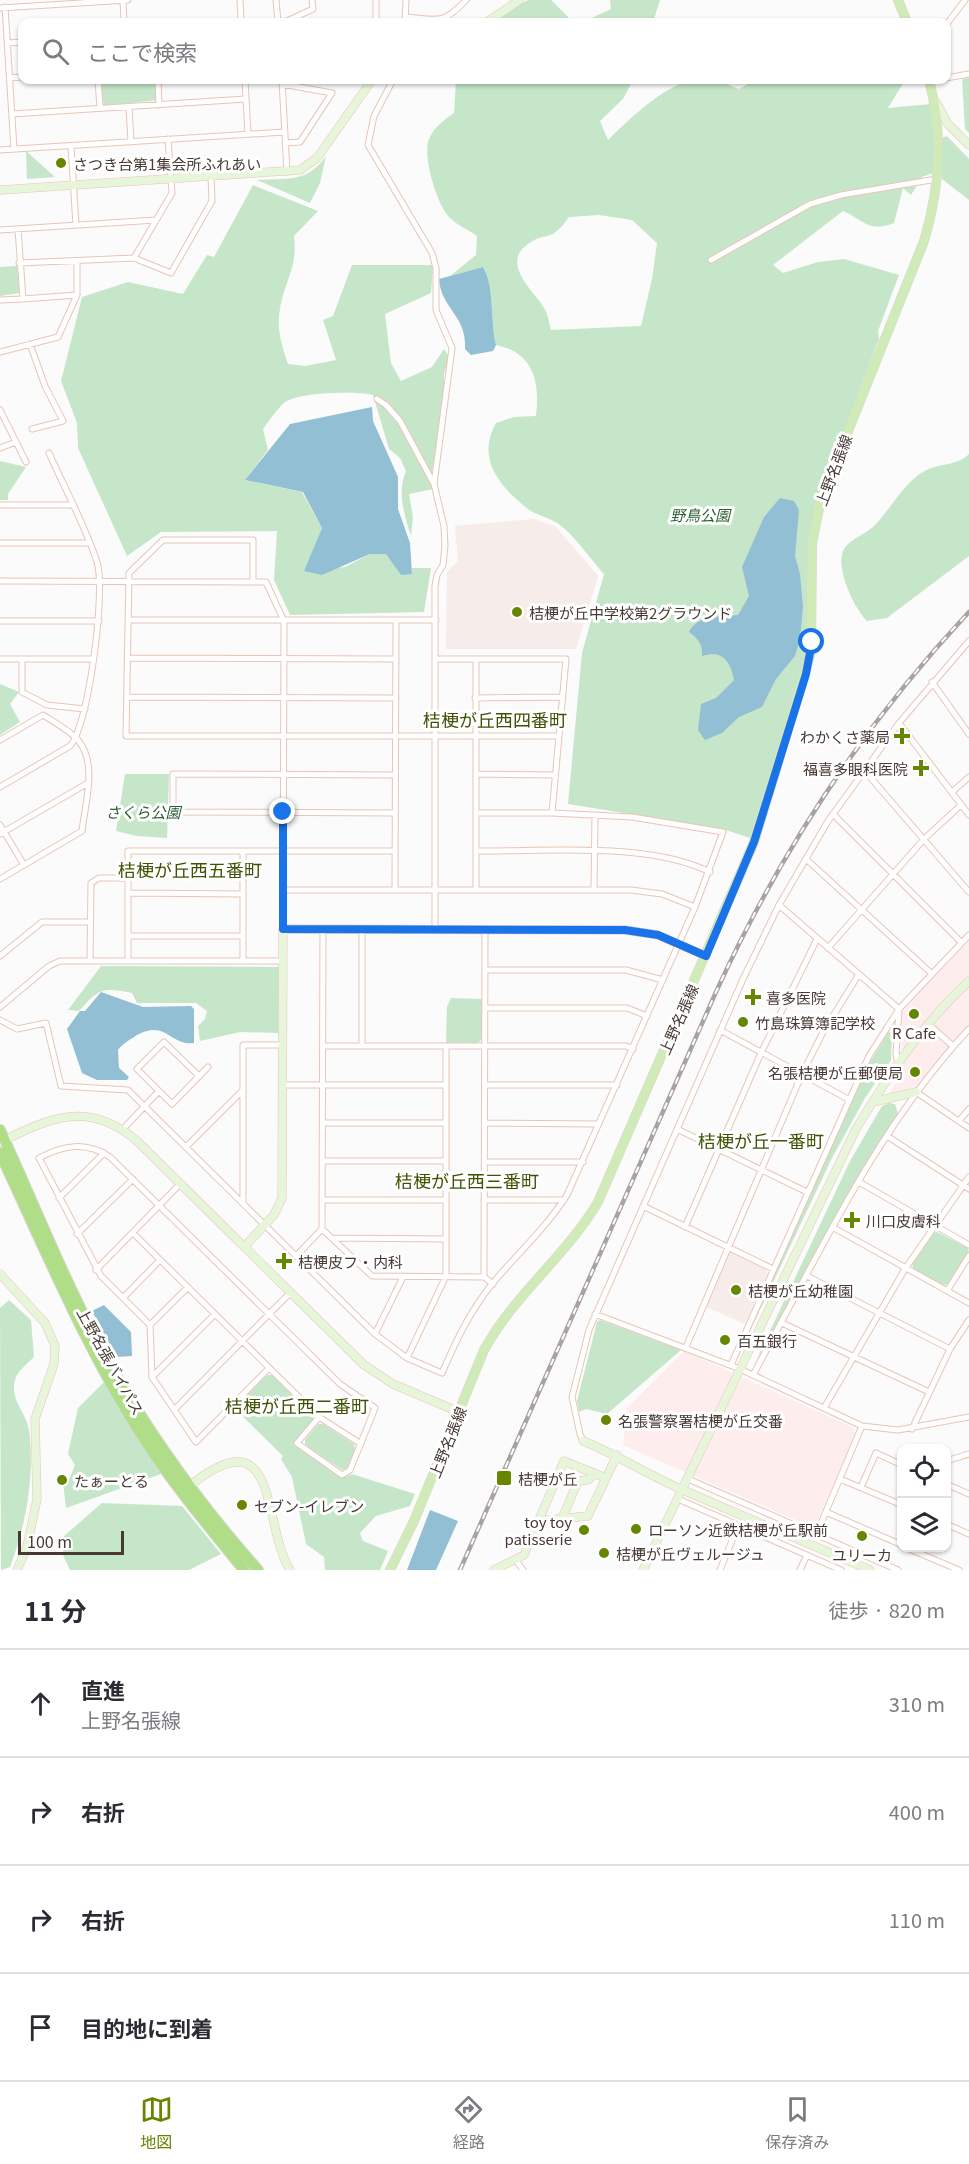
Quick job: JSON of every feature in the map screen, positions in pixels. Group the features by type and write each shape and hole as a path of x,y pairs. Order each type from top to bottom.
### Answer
{"highway":[{"name":"上野名張バイパス","path":"2,1138 103,1352 185,1489 244,1570"},
{"name":"上野名張バイパス","path":"0,1153 106,1375 143,1438 185,1489 258,1570"}],"main road":[{"path":"898,0 905,18"},
{"name":"上野名張線","path":"390,1570 414,1521 496,1329 576,1236 598,1202 754,842 806,674 813,632 812,543 821,499 924,241 937,179 938,138 930,84"}],"street":[{"path":"123,0 124,18"},
{"path":"15,149 8,43 3,8 20,3 128,0"},
{"path":"240,0 241,18"},
{"path":"276,0 278,18"},
{"path":"293,18 312,9 312,0"},
{"path":"376,0 376,18"},
{"path":"406,0 406,18"},
{"path":"445,18 452,15 466,0"},
{"path":"493,18 520,0"},
{"path":"951,18 965,0"},
{"path":"8,43 18,42"},
{"path":"951,77 969,74"},
{"path":"10,78 18,78"},
{"path":"98,84 100,108"},
{"path":"158,84 159,105"},
{"path":"245,84 248,134"},
{"path":"282,84 287,172"},
{"path":"285,143 300,142 332,93 291,84"},
{"path":"0,190 300,170 314,162 369,84"},
{"path":"391,84 376,110 367,141 380,169 432,253 436,268 436,310 452,348 434,484"},
{"path":"933,95 948,124 969,145"},
{"path":"12,114 246,99"},
{"path":"129,107 131,142"},
{"path":"0,150 284,132"},
{"path":"134,258 172,193 168,139"},
{"path":"71,146 76,225"},
{"path":"20,263 134,258 171,273 212,201 211,177"},
{"path":"711,260 810,204 841,195 937,179"},
{"path":"0,230 156,220"},
{"path":"18,229 22,299"},
{"path":"0,352 58,337 77,295 77,261"},
{"path":"0,300 77,295"},
{"path":"30,344 45,386 63,422 32,429"},
{"path":"377,399 386,405 400,421 434,484 444,526 443,566 436,579 435,930"},
{"path":"0,410 26,462"},
{"path":"0,448 16,442"},
{"path":"0,787 70,746 77,739 85,709 99,621 98,564 49,453"},
{"path":"0,505 72,505"},
{"path":"253,582 253,540 163,540 129,573 126,736 559,736"},
{"path":"0,543 89,543"},
{"path":"0,581 266,582 284,621 282,1198 265,1226 244,1247"},
{"path":"129,620 436,620"},
{"path":"0,621 99,621"},
{"path":"395,889 396,621"},
{"path":"870,1570 682,1490 633,1467 617,1455 584,1441 580,1434 572,1396 595,1314 720,1030 779,906 833,814 864,770 898,723 969,641"},
{"path":"128,658 396,659"},
{"path":"0,659 93,659"},
{"path":"22,659 22,692 47,705 85,709"},
{"path":"435,659 566,659 552,813"},
{"path":"476,659 476,890"},
{"path":"932,682 969,734"},
{"path":"127,697 396,698"},
{"path":"475,698 562,697"},
{"path":"0,740 43,715 77,739 89,762 82,831 0,879"},
{"path":"898,723 969,815"},
{"path":"864,770 969,892"},
{"path":"395,775 173,774 173,812 395,813"},
{"path":"476,774 555,775"},
{"path":"952,792 969,777"},
{"path":"2,833 88,783"},
{"path":"828,948 924,839 961,805"},
{"path":"0,1020 17,1029 46,1023 61,1086 128,1090 375,1334 407,1358 442,1373 461,1330 493,1284 549,1221 564,1200 583,1162 695,907 710,872 723,832 632,817 552,813 476,813"},
{"path":"833,814 961,942"},
{"path":"594,890 595,815"},
{"path":"0,825 2,833 24,865"},
{"path":"128,961 128,851 395,851"},
{"path":"243,851 243,961"},
{"path":"476,851 654,854 683,861 710,872"},
{"path":"806,859 931,973"},
{"path":"90,961 89,891 93,880 128,878"},
{"path":"283,890 646,891 695,907"},
{"path":"128,893 243,894"},
{"path":"779,906 899,1009"},
{"path":"0,956 42,922 90,922"},
{"path":"283,929 625,930 650,933 706,956"},
{"path":"296,1256 322,1229 323,929"},
{"path":"362,929 362,1046"},
{"path":"484,1277 485,930"},
{"path":"731,1365 848,1098 869,1056 899,1009 969,935"},
{"path":"128,936 243,936"},
{"path":"685,1227 761,1053 817,939"},
{"path":"0,1006 54,963 283,961"},
{"path":"485,970 626,970 663,980"},
{"path":"686,1347 802,1074 822,1035 859,974"},
{"path":"643,1570 838,1164 873,1102 898,1065 928,1024 967,985"},
{"path":"485,1008 627,1008 647,1016"},
{"path":"898,1065 896,1054 899,1009"},
{"path":"928,1024 953,1046"},
{"path":"753,1374 859,1182 887,1136 916,1092 969,1029"},
{"path":"720,1030 848,1098"},
{"path":"200,1076 164,1042 137,1069 172,1104 200,1076 208,1067"},
{"path":"243,1203 243,1045 283,1045"},
{"path":"323,1046 626,1046 633,1049"},
{"path":"407,1358 446,1276 446,1047"},
{"path":"283,1085 446,1084"},
{"path":"485,1085 617,1085"},
{"path":"186,1147 243,1090"},
{"path":"122,1130 159,1091"},
{"path":"873,1102 916,1092 969,1128"},
{"path":"959,1122 969,1109"},
{"path":"2,1138 47,1121 71,1115 98,1118 122,1130 374,1372 405,1390 459,1412"},
{"path":"323,1123 446,1123"},
{"path":"485,1123 598,1124"},
{"path":"676,1129 807,1192"},
{"path":"887,1136 969,1189"},
{"path":"269,1368 196,1442 152,1377 150,1325 96,1270 39,1158 71,1146 92,1148 104,1153 340,1384 375,1408 350,1470 342,1475 297,1443 320,1417"},
{"path":"59,1198 104,1153"},
{"path":"323,1161 446,1161"},
{"path":"485,1162 583,1162"},
{"path":"824,1408 905,1269 969,1177"},
{"path":"77,1234 133,1179"},
{"path":"859,1182 933,1227 969,1245"},
{"path":"96,1270 180,1184"},
{"path":"323,1200 446,1200"},
{"path":"484,1200 564,1200"},
{"path":"643,1206 773,1269"},
{"path":"834,1228 969,1303"},
{"path":"322,1229 372,1276 484,1277 493,1284"},
{"path":"133,1233 320,1417 361,1444"},
{"path":"332,1238 446,1239"},
{"path":"947,1291 969,1256"},
{"path":"123,1298 160,1260"},
{"path":"0,1274 45,1323 55,1346 54,1364 35,1419 37,1499 27,1547 17,1570"},
{"path":"807,1276 950,1349"},
{"path":"375,1334 404,1277"},
{"path":"150,1325 188,1287"},
{"path":"174,1410 290,1293"},
{"path":"152,1377 215,1314"},
{"path":"595,1314 753,1374 862,1426 884,1430 912,1429 969,1417"},
{"path":"912,1429 950,1349 969,1320"},
{"path":"782,1323 929,1392"},
{"path":"816,1534 862,1426"},
{"path":"861,1487 876,1453 897,1463"},
{"path":"951,1459 969,1454"},
{"path":"539,1521 588,1516 617,1455"},
{"path":"494,1570 524,1555 564,1461 606,1478"},
{"path":"185,1489 212,1469 227,1464 238,1463 257,1472 268,1491 277,1538 290,1570"},
{"path":"562,1519 578,1480 588,1480 595,1474"},
{"path":"688,1479 898,1570"},
{"path":"840,1479 897,1503"},
{"path":"951,1486 969,1494"},
{"path":"678,1499 841,1570"},
{"path":"826,1512 897,1543"},
{"path":"720,1570 738,1526"},
{"path":"951,1526 969,1534"},
{"path":"916,1552 959,1570"},
{"path":"800,1570 807,1556"},
{"path":"515,1559 523,1570"}],"shaded area":[{"name":"桔梗が丘中学校第2グラウンド","path":"534,519 555,526 598,576 576,649 446,649 447,572 458,561 455,526"},
{"path":"969,940 969,1025 917,1086 888,1095 901,1076 903,1012 932,976"},
{"name":"桔梗が丘幼稚園","path":"732,1253 765,1269 768,1273 745,1324 706,1307 728,1254"},
{"path":"684,1351 854,1428 856,1433 815,1525 812,1527 623,1445 627,1408"}],"green space":[{"path":"528,0 551,0 569,18 499,18"},
{"path":"610,0 660,0 654,18 592,18 611,9"},
{"path":"969,78 969,133 965,129 962,79"},
{"path":"101,84 155,84 157,100 104,106"},
{"name":"野鳥公園","path":"456,84 631,84 623,99 600,121 608,140 643,108 681,84 727,84 739,89 748,84 903,84 888,108 931,104 935,162 933,173 922,177 911,195 903,188 894,223 878,227 872,226 843,211 773,265 783,273 818,262 844,259 899,275 878,331 879,339 815,506 805,661 750,838 723,829 568,804 582,653 604,574 563,527 528,509 508,491 494,471 490,460 488,448 496,423 514,417 536,416 537,392 532,371 526,362 509,349 496,345 491,294 483,267 450,276 476,255 477,236 453,221 445,212 432,180 427,146 436,127 454,113","holes":["599,215 632,220 657,243 652,279 641,326 551,330 545,310 518,269 517,260 520,252 534,240 557,231 569,217"]},
{"path":"947,136 969,159 969,200 942,179 942,138"},
{"path":"26,151 55,177 27,179"},
{"path":"326,156 320,183 310,203 257,180 287,179 304,175 319,165"},
{"path":"253,185 318,211 294,236 293,265 279,316 280,337 288,364 305,366 336,360 323,320 333,316 352,265 433,265 431,293 385,314 391,363 401,381 432,367 444,349 449,357 444,374 444,402 431,477 433,489 409,494 413,517 411,536 402,495 406,471 400,458 389,449 373,395 341,393 314,395 291,399 284,403 263,429 268,450 245,480 302,492 322,528 305,571 345,567 370,554 386,554 412,574 412,568 431,568 424,612 290,615 274,580 277,531 161,532 127,556 78,448 77,423 61,381 82,297 128,282 183,294 207,255 214,257"},
{"path":"17,266 20,293 0,296 0,267"},
{"path":"969,454 969,556 887,618 867,621 851,597 843,576 844,549 880,520 914,479 931,468 956,462"},
{"path":"0,461 26,467 8,494 8,500 0,500"},
{"path":"0,684 19,692 10,704 20,722 0,735"},
{"name":"さくら公園","path":"125,774 169,774 167,838 137,836 116,831"},
{"path":"101,966 280,967 278,1033 240,1032 200,1041 198,1026 205,1019 207,1011 196,1003 137,1003 132,993 114,990 97,994 79,1011 68,1010"},
{"path":"451,998 482,999 482,1039 478,1043 446,1043 447,1007"},
{"path":"889,1031 892,1034 891,1060 865,1098 832,1158 741,1350 864,1072"},
{"path":"889,1103 895,1104 898,1114 849,1194 754,1365 850,1161 882,1106"},
{"path":"937,1232 968,1248 969,1253 949,1284 944,1285 914,1270 912,1264 933,1233"},
{"path":"9,1300 31,1320 34,1357 17,1374 14,1392 29,1430 31,1464 28,1500 21,1534 10,1567 1,1570 0,1308"},
{"path":"600,1320 681,1350 607,1414 586,1409 579,1412 577,1401 597,1322"},
{"path":"267,1375 272,1375 313,1415 313,1421 293,1444 342,1478 352,1474 415,1494 410,1506 376,1516 360,1533 363,1541 388,1551 380,1570 325,1570 324,1557 306,1544 292,1477 281,1459 283,1456 234,1408"},
{"path":"104,1382 161,1474 66,1508 63,1482 69,1480 75,1465 68,1454 78,1408"},
{"path":"318,1424 323,1424 354,1444 355,1450 348,1468 342,1470 305,1445 305,1440"},
{"path":"102,1503 182,1506 221,1554 189,1570 70,1570 63,1555 64,1536"}],"water":[{"path":"483,267 491,294 496,345 493,351 471,355 465,349 462,328 444,298 439,279"},
{"path":"372,407 373,421 398,477 398,509 410,543 412,574 401,575 386,554 370,554 322,575 304,571 322,528 303,492 245,480 290,424"},
{"path":"780,498 794,501 799,510 795,556 800,574 803,607 800,639 795,656 776,679 762,707 739,717 722,733 705,740 698,730 701,704 716,698 734,680 728,662 720,656 702,656 699,642 689,632 693,626 704,619 738,615 749,596 742,567 764,517"},
{"path":"101,992 143,1007 191,1006 194,1009 194,1043 179,1041 161,1031 147,1031 129,1040 118,1050 119,1068 129,1077 127,1080 97,1080 82,1073 67,1029 80,1011 85,1011"},
{"path":"104,1305 131,1332 132,1356 116,1357 92,1311"},
{"path":"430,1510 458,1521 436,1570 407,1570"}],"railway":[{"path":"460,1570 716,992 768,889 796,840 859,745 930,655 969,612"}],"place":[{"name":"さつき台第1集会所ふれあい","path":"61,163"},
{"name":"桔梗が丘中学校第2グラウンド","path":"517,612"},
{"name":"わかくさ薬局","path":"902,736"},
{"name":"福喜多眼科医院","path":"921,768"},
{"name":"喜多医院","path":"753,997"},
{"name":"R Cafe","path":"914,1014"},
{"name":"竹島珠算簿記学校","path":"743,1022"},
{"name":"名張桔梗が丘郵便局","path":"915,1072"},
{"name":"川口皮膚科","path":"852,1220"},
{"name":"桔梗皮フ・内科","path":"284,1261"},
{"name":"桔梗が丘幼稚園","path":"736,1290"},
{"name":"百五銀行","path":"725,1340"},
{"name":"名張警察署桔梗が丘交番","path":"606,1420"},
{"name":"桔梗が丘","path":"504,1478"},
{"name":"たぁーとる","path":"62,1480"},
{"name":"セブン-イレブン","path":"242,1505"},
{"name":"ローソン近鉄桔梗が丘駅前","path":"636,1529"},
{"name":"toy toy patisserie","path":"584,1530"},
{"name":"ユリーカ","path":"862,1536"},
{"name":"桔梗が丘ヴェルージュ","path":"604,1553"}],"district":[{"name":"桔梗が丘西四番町","path":"495,719"},
{"name":"桔梗が丘西五番町","path":"190,869"},
{"name":"桔梗が丘一番町","path":"761,1140"},
{"name":"桔梗が丘西三番町","path":"467,1180"},
{"name":"桔梗が丘西二番町","path":"297,1405"}],"route":[{"path":"283,812 283,929 642,931 658,935 706,956 754,842 806,674 812,642"}]}
